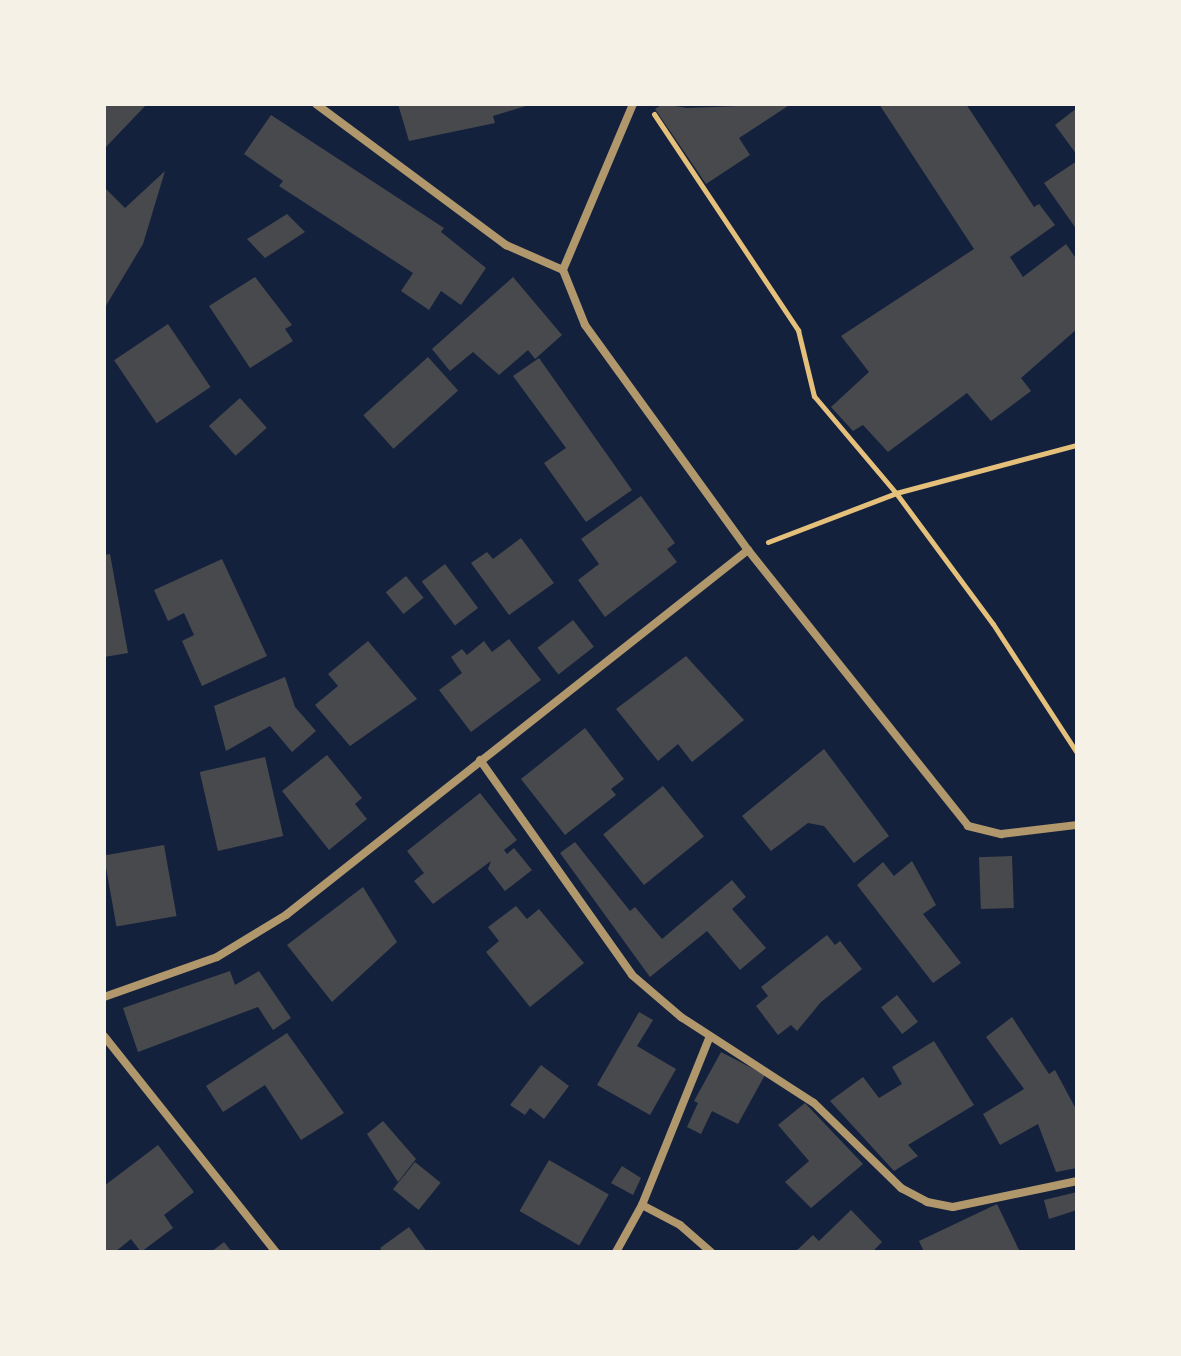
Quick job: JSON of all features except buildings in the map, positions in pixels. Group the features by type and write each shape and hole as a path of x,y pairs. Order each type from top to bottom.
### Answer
{"street":[{"path":"316,104 506,245 563,270 585,325 748,550 968,826 1001,834 1077,825"},
{"path":"563,270 633,104"},
{"path":"104,997 217,957 250,939 748,550"},
{"path":"480,760 632,975 710,1036 814,1103 873,1166 927,1202 953,1207 1077,1181"},
{"path":"104,1036 276,1252"},
{"path":"616,1252 642,1205 710,1036"},
{"path":"642,1205 680,1225 711,1252"}],"path":[{"path":"647,104 798,330 814,396 896,493 993,624 1077,753"},
{"path":"748,550 896,493 1077,445"}]}
